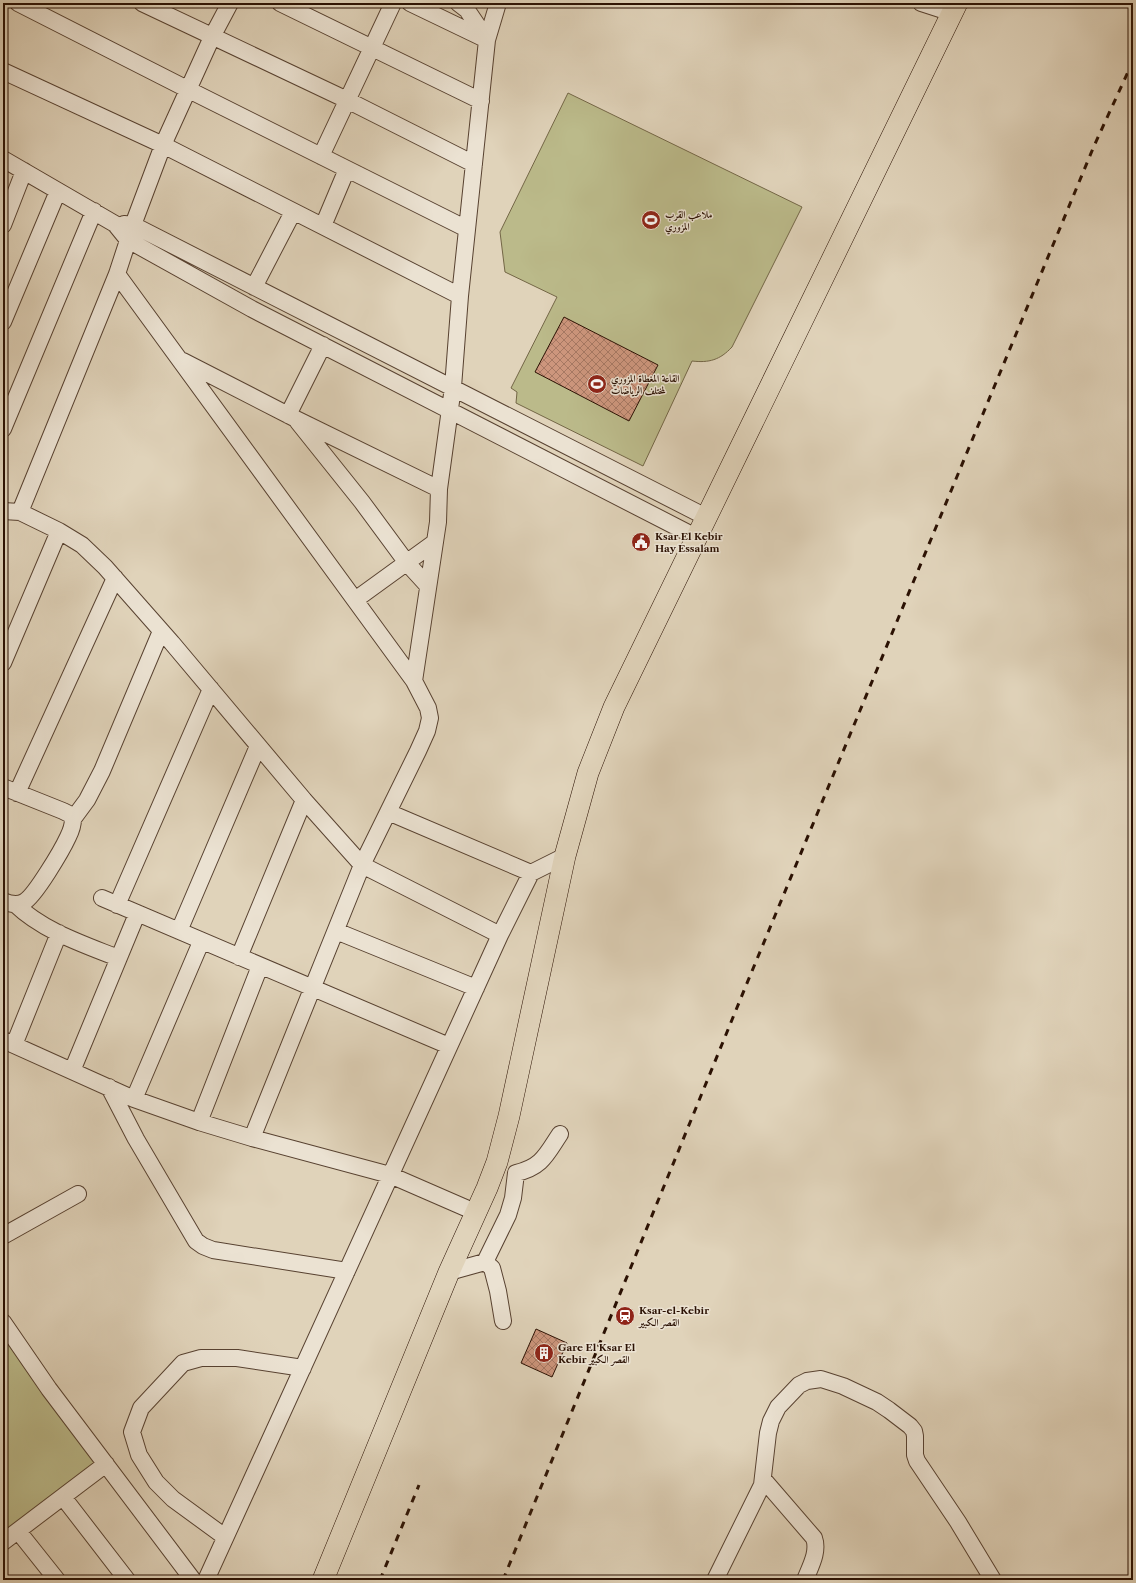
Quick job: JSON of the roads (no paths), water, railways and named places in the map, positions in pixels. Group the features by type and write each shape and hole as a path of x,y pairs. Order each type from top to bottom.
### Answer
{"main road":[{"path":"323,1580 449,1272 487,1188 496,1162 513,1096 565,856 588,773 600,741 614,707 696,537 954,8"}],"street":[{"path":"18,3 467,228"},
{"path":"142,3 347,100 474,164"},
{"path":"20,512 117,274 163,145 212,37 230,3"},
{"path":"280,3 481,101"},
{"path":"321,156 393,3"},
{"path":"410,3 487,40"},
{"path":"458,3 467,10 487,40"},
{"path":"414,681 438,522 439,489 453,388 460,296 487,40 498,3"},
{"path":"921,3 954,8"},
{"path":"3,71 163,145 460,296"},
{"path":"3,159 115,224 254,287 706,517"},
{"path":"323,226 347,169"},
{"path":"3,224 24,170"},
{"path":"3,322 58,190"},
{"path":"3,429 94,211"},
{"path":"254,287 293,212"},
{"path":"131,232 252,309 696,537"},
{"path":"117,274 414,681 428,708 430,718 427,731 418,751 362,865 252,1138"},
{"path":"291,416 323,346"},
{"path":"180,359 439,489"},
{"path":"291,416 362,502 406,563 428,586"},
{"path":"3,510 20,512 60,531 82,545 105,567 304,800 362,865 500,935"},
{"path":"3,663 60,531"},
{"path":"355,600 435,542"},
{"path":"73,819 62,811 10,790 115,578"},
{"path":"9,903 24,902 30,897 38,888 68,837 73,826 73,819 87,800 102,771 161,631"},
{"path":"211,690 109,901 180,931 201,942 449,1046"},
{"path":"180,931 258,746"},
{"path":"239,957 304,800"},
{"path":"388,812 531,873"},
{"path":"206,1580 500,935 531,873 565,856"},
{"path":"9,903 26,915 59,933 118,958"},
{"path":"72,1071 137,914"},
{"path":"336,931 476,988"},
{"path":"59,933 8,1042 109,1086 134,1099 198,1122 390,1175 476,1212"},
{"path":"134,1099 201,942"},
{"path":"198,1122 260,966"},
{"path":"109,1086 136,1139 196,1241 202,1246 214,1250 347,1271"},
{"path":"496,1162 516,1173 526,1171 537,1165 560,1134"},
{"path":"449,1272 485,1262 508,1215 513,1198 516,1173"},
{"path":"3,1236 78,1194"},
{"path":"485,1262 492,1268 498,1291 503,1321"},
{"path":"3,1322 49,1389 194,1580"},
{"path":"225,1537 173,1499 156,1482 139,1455 132,1432 141,1408 183,1363 202,1358 237,1358 303,1368"},
{"path":"715,1580 756,1500 762,1485 768,1433 778,1407 799,1385 807,1381 822,1380 843,1386 877,1402 910,1426 915,1436 915,1456 917,1461 958,1522 993,1580"},
{"path":"3,1542 106,1464"},
{"path":"763,1479 814,1538 816,1545 815,1554 805,1580"},
{"path":"63,1497 127,1580"},
{"path":"18,1531 57,1580"}],"railway":[{"path":"503,1580 745,988 1094,146 1133,61"},
{"path":"380,1580 419,1485"}],"place":[{"name":"ملاعب القرب المزوري","path":"651,220"},
{"name":"القاعة المغطاة المزوري لمختلف الرياضات","path":"597,384"},
{"name":"Ksar El Kebir Hay Essalam","path":"641,542"},
{"name":"Ksar-el-Kebir القصر الكبير","path":"625,1316"},
{"name":"Gare El Ksar El Kebir القصر الكبير","path":"544,1353"}]}
